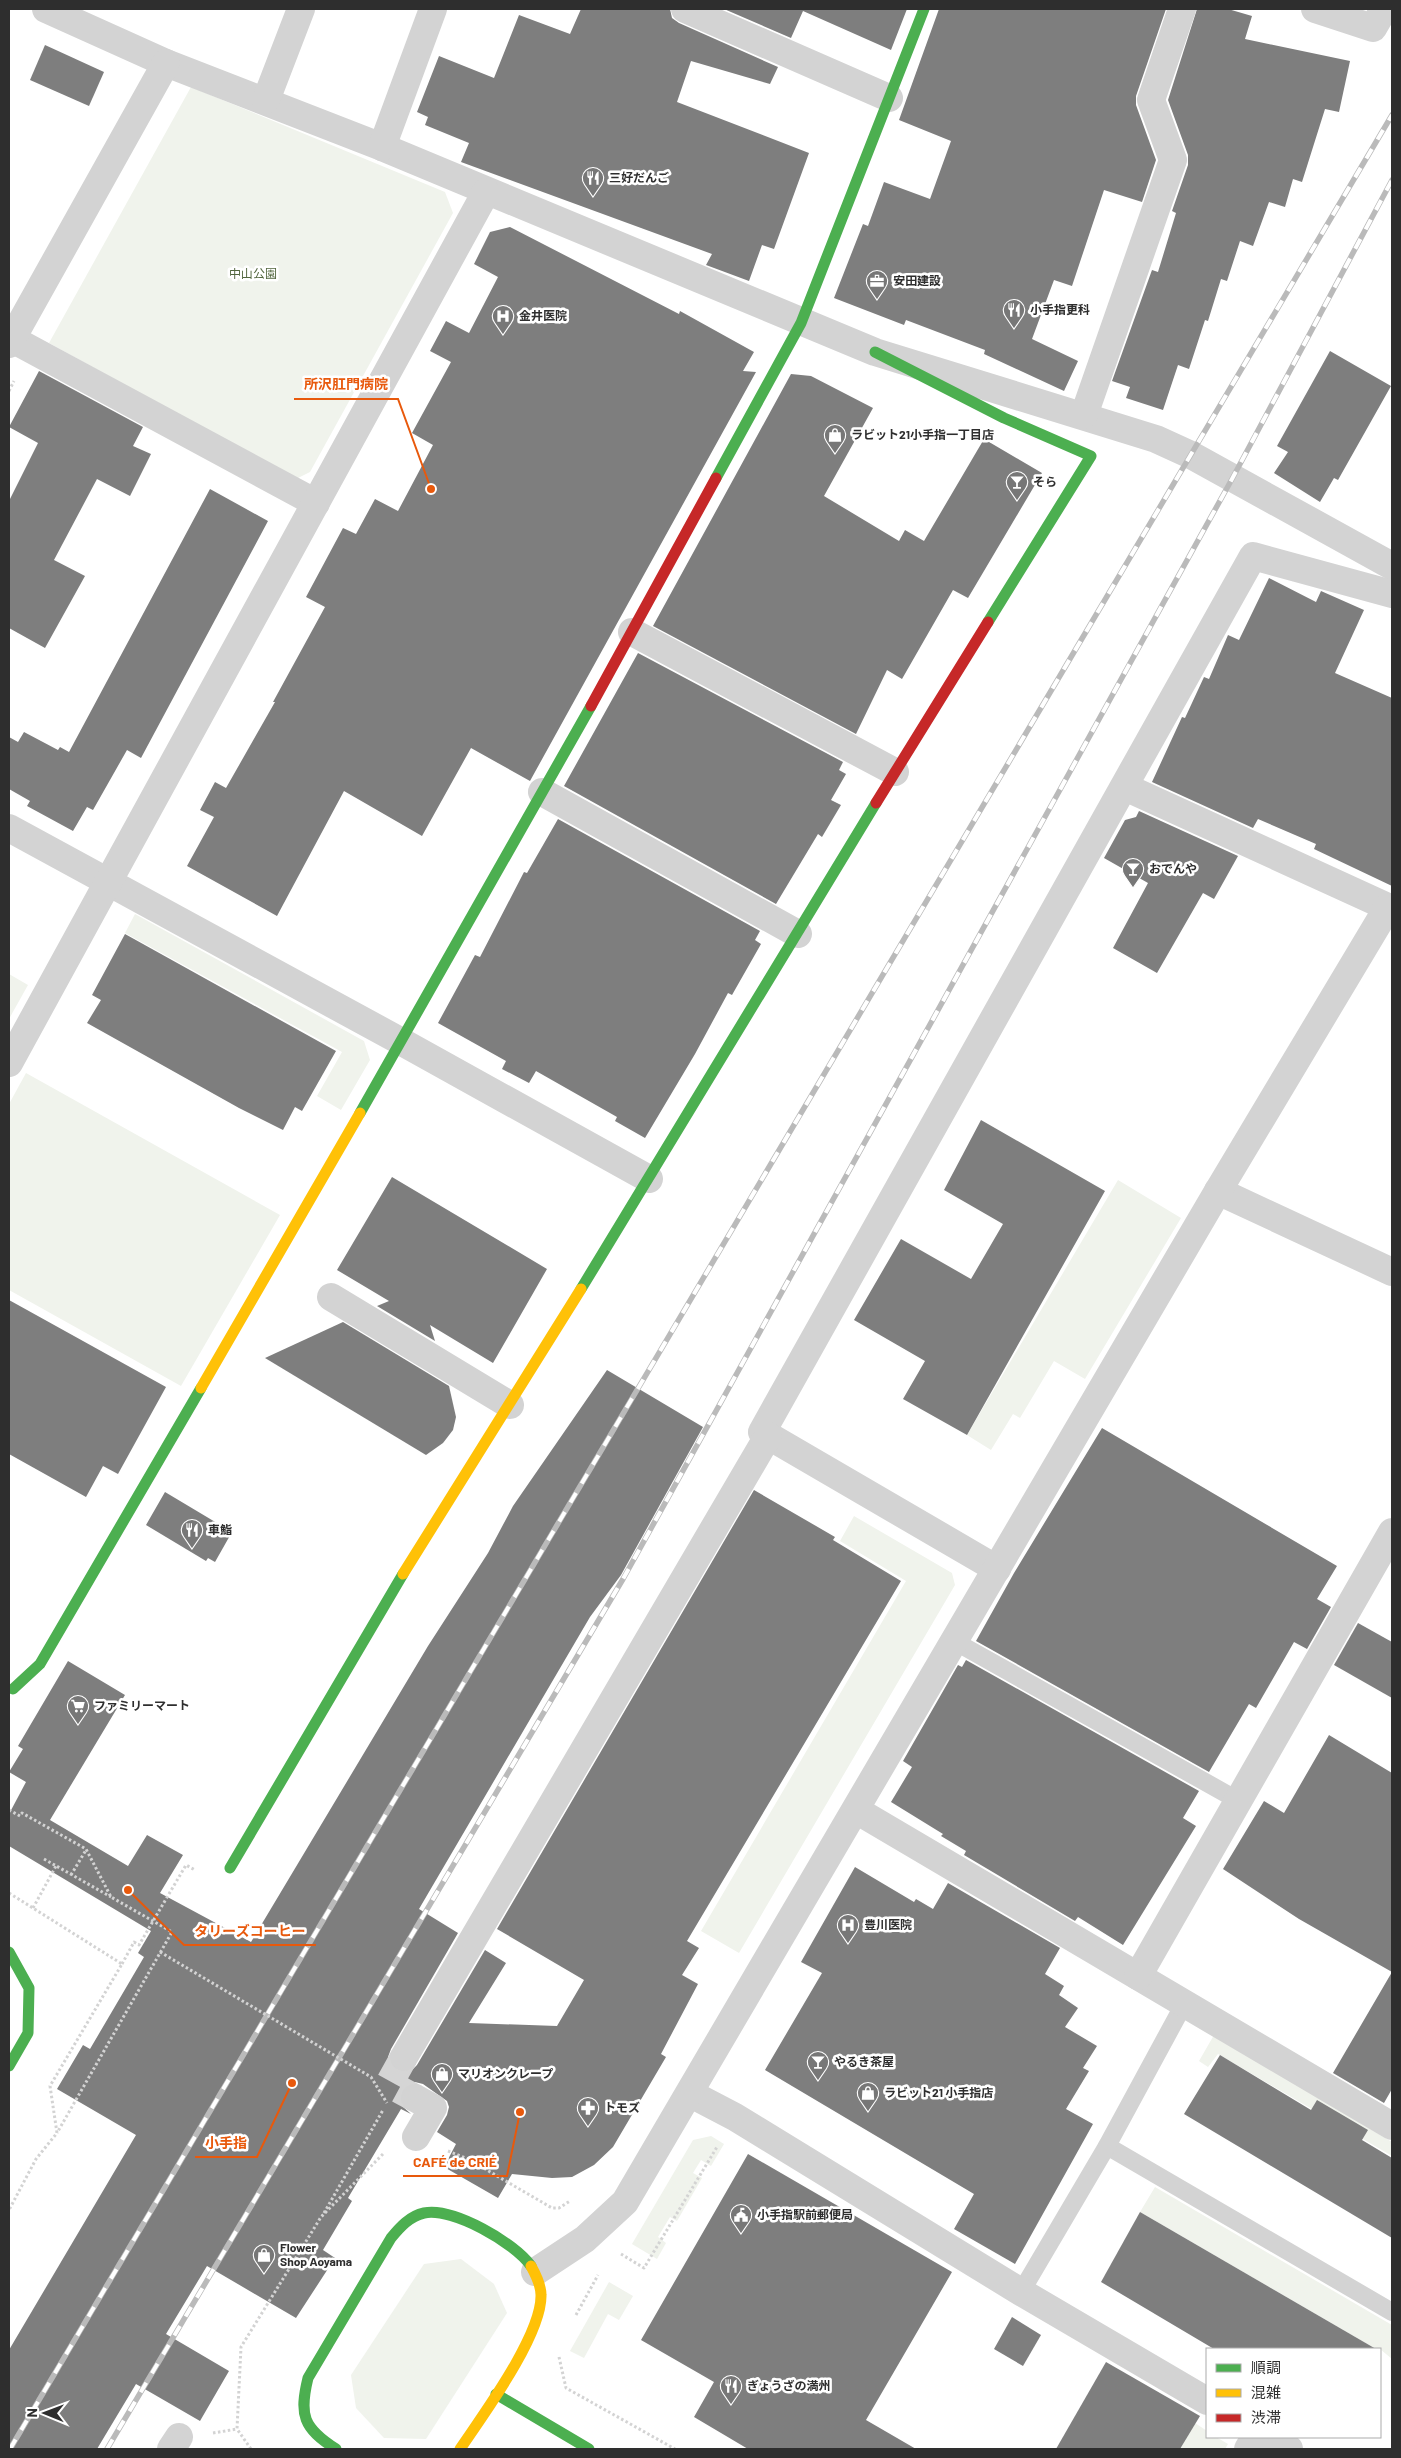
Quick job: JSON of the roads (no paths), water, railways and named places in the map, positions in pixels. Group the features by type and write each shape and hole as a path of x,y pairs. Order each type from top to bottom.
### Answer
{"street":[{"path":"46,9 99,19 166,62 266,100 875,352 1084,415 1156,439 1191,454 1392,566"},
{"path":"266,100 301,9"},
{"path":"382,148 433,9"},
{"path":"685,9 889,98"},
{"path":"10,1691 40,1664 402,1042 632,632 801,323 924,9"},
{"path":"1084,415 1173,160 1151,100 1182,9"},
{"path":"1315,9 1373,28 1384,9"},
{"path":"166,62 10,342 316,503"},
{"path":"9,1063 486,192"},
{"path":"230,1868 396,1585 649,1180 894,772 1091,456 1004,418 875,352"},
{"path":"997,1569 762,1432 1253,556 1392,594"},
{"path":"632,632 894,772"},
{"path":"535,2272 585,2239 625,2202 691,2094 1218,1190 1390,908 1125,787"},
{"path":"542,792 798,934"},
{"path":"9,828 402,1042 649,1180"},
{"path":"1218,1190 1392,1272"},
{"path":"331,1297 510,1405"},
{"path":"404,2058 768,1436"},
{"path":"1138,1976 1392,1532"},
{"path":"856,1810 1392,2126"},
{"path":"9,1952 28,1988 28,2033 9,2066"},
{"path":"691,2094 735,2117 1021,2292 1206,2400"},
{"path":"415,2098 433,2108 416,2137"},
{"path":"336,2449 316,2437 306,2426 303,2396 308,2378 391,2238 404,2222 426,2212 442,2213 466,2220 521,2254 535,2272 541,2297 532,2331 496,2394 460,2449"},
{"path":"496,2394 589,2449"},
{"path":"1248,2449 1254,2438"},
{"path":"1270,2438 1289,2449"}],"lane":[{"path":"954,1641 1239,1801"},
{"path":"1021,2292 1107,2146 1184,2004"},
{"path":"1107,2146 1392,2312"}],"tunnel":[{"path":"404,2057 389,2084 415,2098"}],"railway":[{"path":"10,2449 1392,115"},
{"path":"107,2449 623,1579 1232,479 1392,180"}],"place":[{"name":"三好だんご","path":"593,197"},
{"name":"安田建設","path":"877,300"},
{"name":"小手指更科","path":"1014,329"},
{"name":"金井医院","path":"503,335"},
{"name":"ラビット21小手指一丁目店","path":"835,454"},
{"name":"所沢肛門病院","path":"431,489"},
{"name":"そら","path":"1017,501"},
{"name":"おでんや","path":"1133,888"},
{"name":"車鮨","path":"192,1549"},
{"name":"ファミリーマート","path":"78,1725"},
{"name":"タリーズコーヒー","path":"128,1890"},
{"name":"豊川医院","path":"848,1944"},
{"name":"やるき茶屋","path":"818,2081"},
{"name":"小手指","path":"292,2083"},
{"name":"マリオンクレープ","path":"442,2093"},
{"name":"CAFÉ de CRIÉ","path":"520,2112"},
{"name":"ラビット21 小手指店","path":"868,2112"},
{"name":"トモズ","path":"588,2127"},
{"name":"小手指駅前郵便局","path":"741,2234"},
{"name":"Flower Shop Aoyama","path":"264,2274"},
{"name":"ぎょうざの満州","path":"731,2405"}],"park label":[{"name":"中山公園","path":"253,274"}]}
